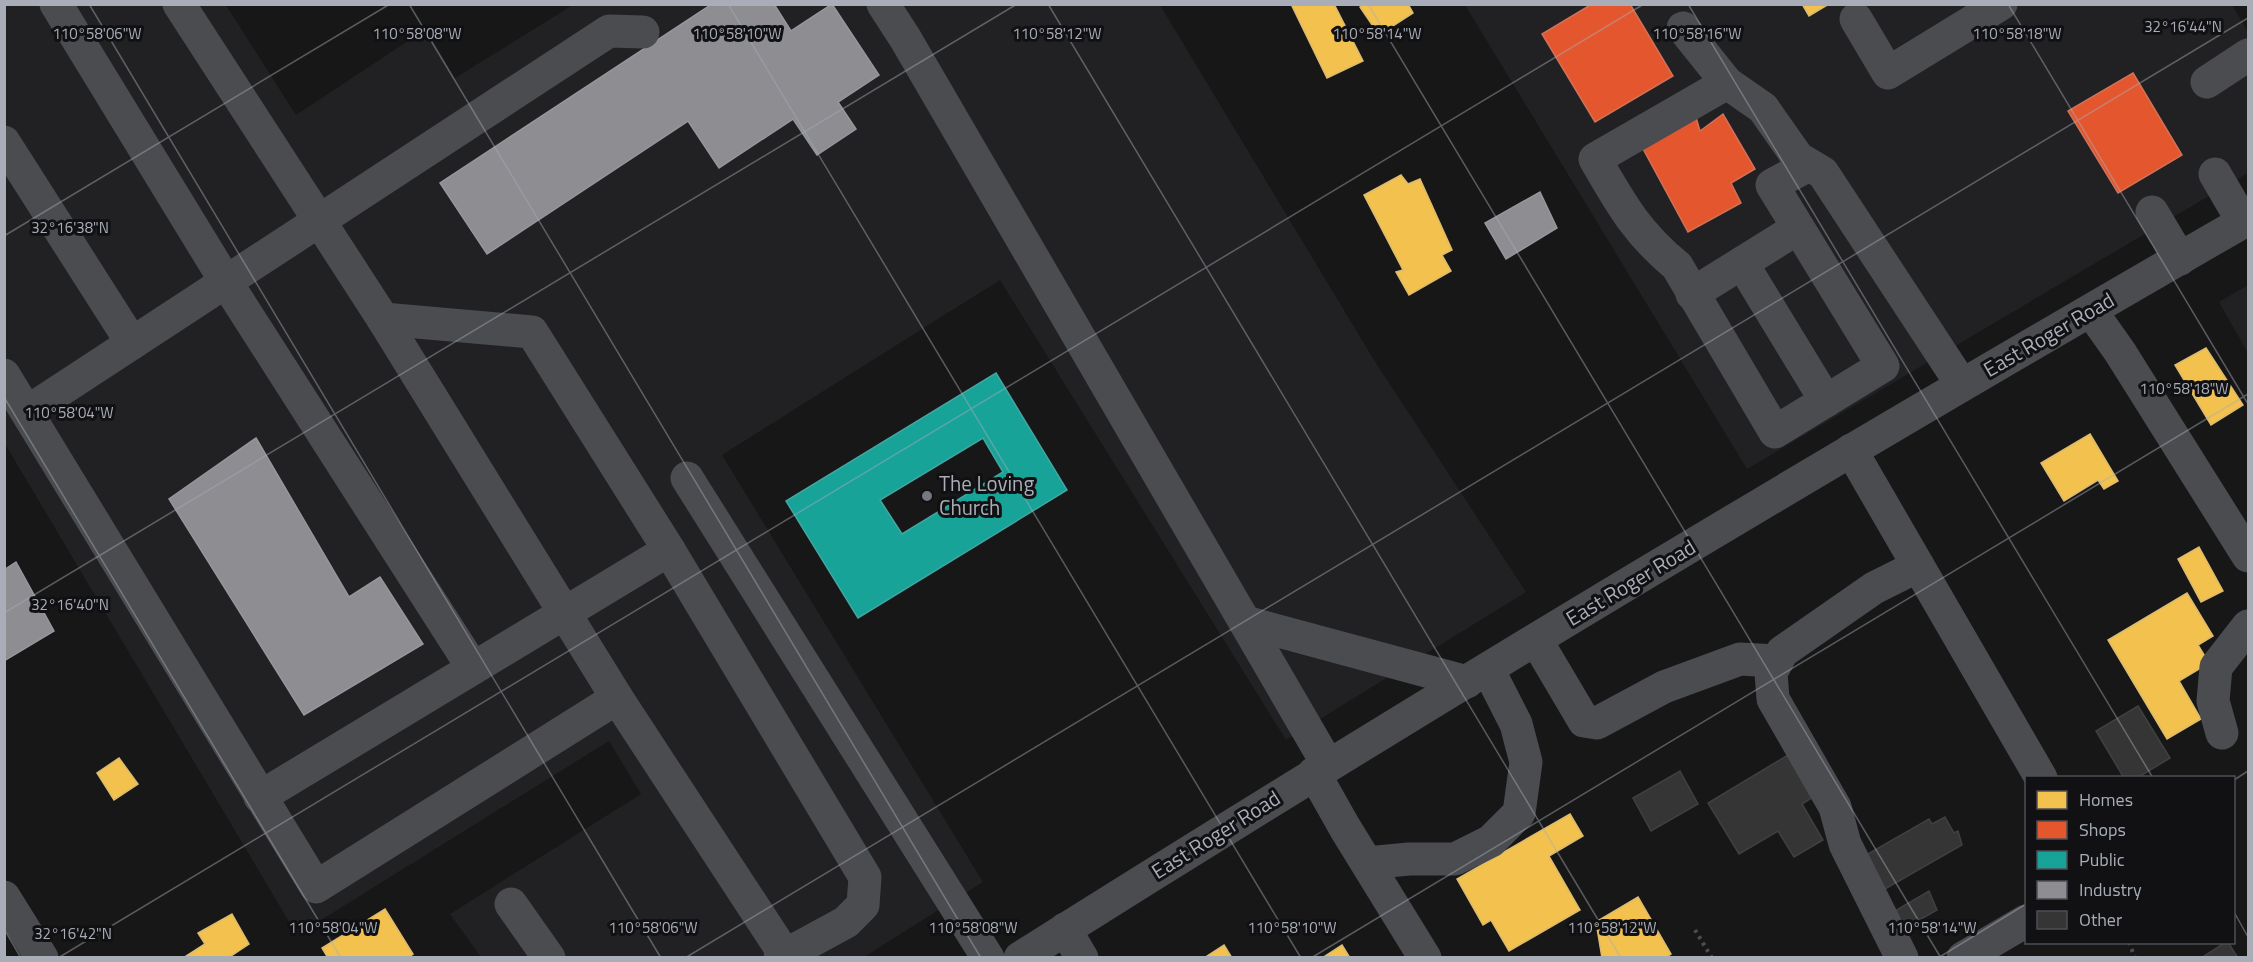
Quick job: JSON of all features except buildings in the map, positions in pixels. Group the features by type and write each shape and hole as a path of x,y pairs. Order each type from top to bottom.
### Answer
{"street":[{"path":"56,4 226,282 473,668"},
{"path":"179,4 318,222 383,319 617,698 784,957 846,922 863,905 865,877 669,550 532,332 383,319"},
{"path":"883,4 1245,622 1367,863 1425,957"},
{"path":"1856,19 1888,72 2001,4"},
{"path":"1683,28 1727,83 1763,108 1798,158 1823,173 1962,385"},
{"path":"27,412 609,31 643,32"},
{"path":"2207,82 2248,55"},
{"path":"1727,83 1595,159 1626,213 1653,247 1677,266 1775,432 1883,366 1772,186 1809,165"},
{"path":"4,142 132,343"},
{"path":"2215,174 2246,220"},
{"path":"2152,212 2180,259"},
{"name":"East Roger Road","path":"1020,957 1321,769 1851,450 2246,220"},
{"path":"1692,294 1798,228"},
{"path":"1742,263 1826,401"},
{"path":"2091,310 2120,352 2248,556"},
{"path":"4,375 316,887 617,698"},
{"path":"1851,450 2040,776"},
{"path":"687,478 988,957"},
{"path":"260,797 669,550"},
{"path":"1902,957 1845,844 1835,807 1773,699 1771,672 1782,652 1874,588 1918,566"},
{"path":"1245,622 1477,675 1516,724 1526,762 1519,813 1491,841 1455,859 1409,859 1367,863"},
{"path":"2222,733 2213,701 2216,667 2248,626"},
{"path":"1536,640 1584,721 1597,723 1664,687 1740,659 1777,662"},
{"path":"4,897 42,957"},
{"path":"511,904 549,957"},
{"path":"1963,957 2025,922"},
{"path":"1065,929 1082,957"}],"path":[{"path":"1695,930 1712,957"}],"shaded area":[{"path":"4,5 226,5 296,115 426,29 455,78 573,5 1160,5 1374,360 1526,592 1286,740 1000,280 722,455 983,882 864,957 481,957 450,914 641,794 609,741 297,935 5,444"},
{"path":"1465,5 2232,5 2248,32 2248,173 1747,469"},
{"path":"2248,285 2248,353 2219,302"}],"place":[{"name":"The Loving Church","path":"927,496"}]}
